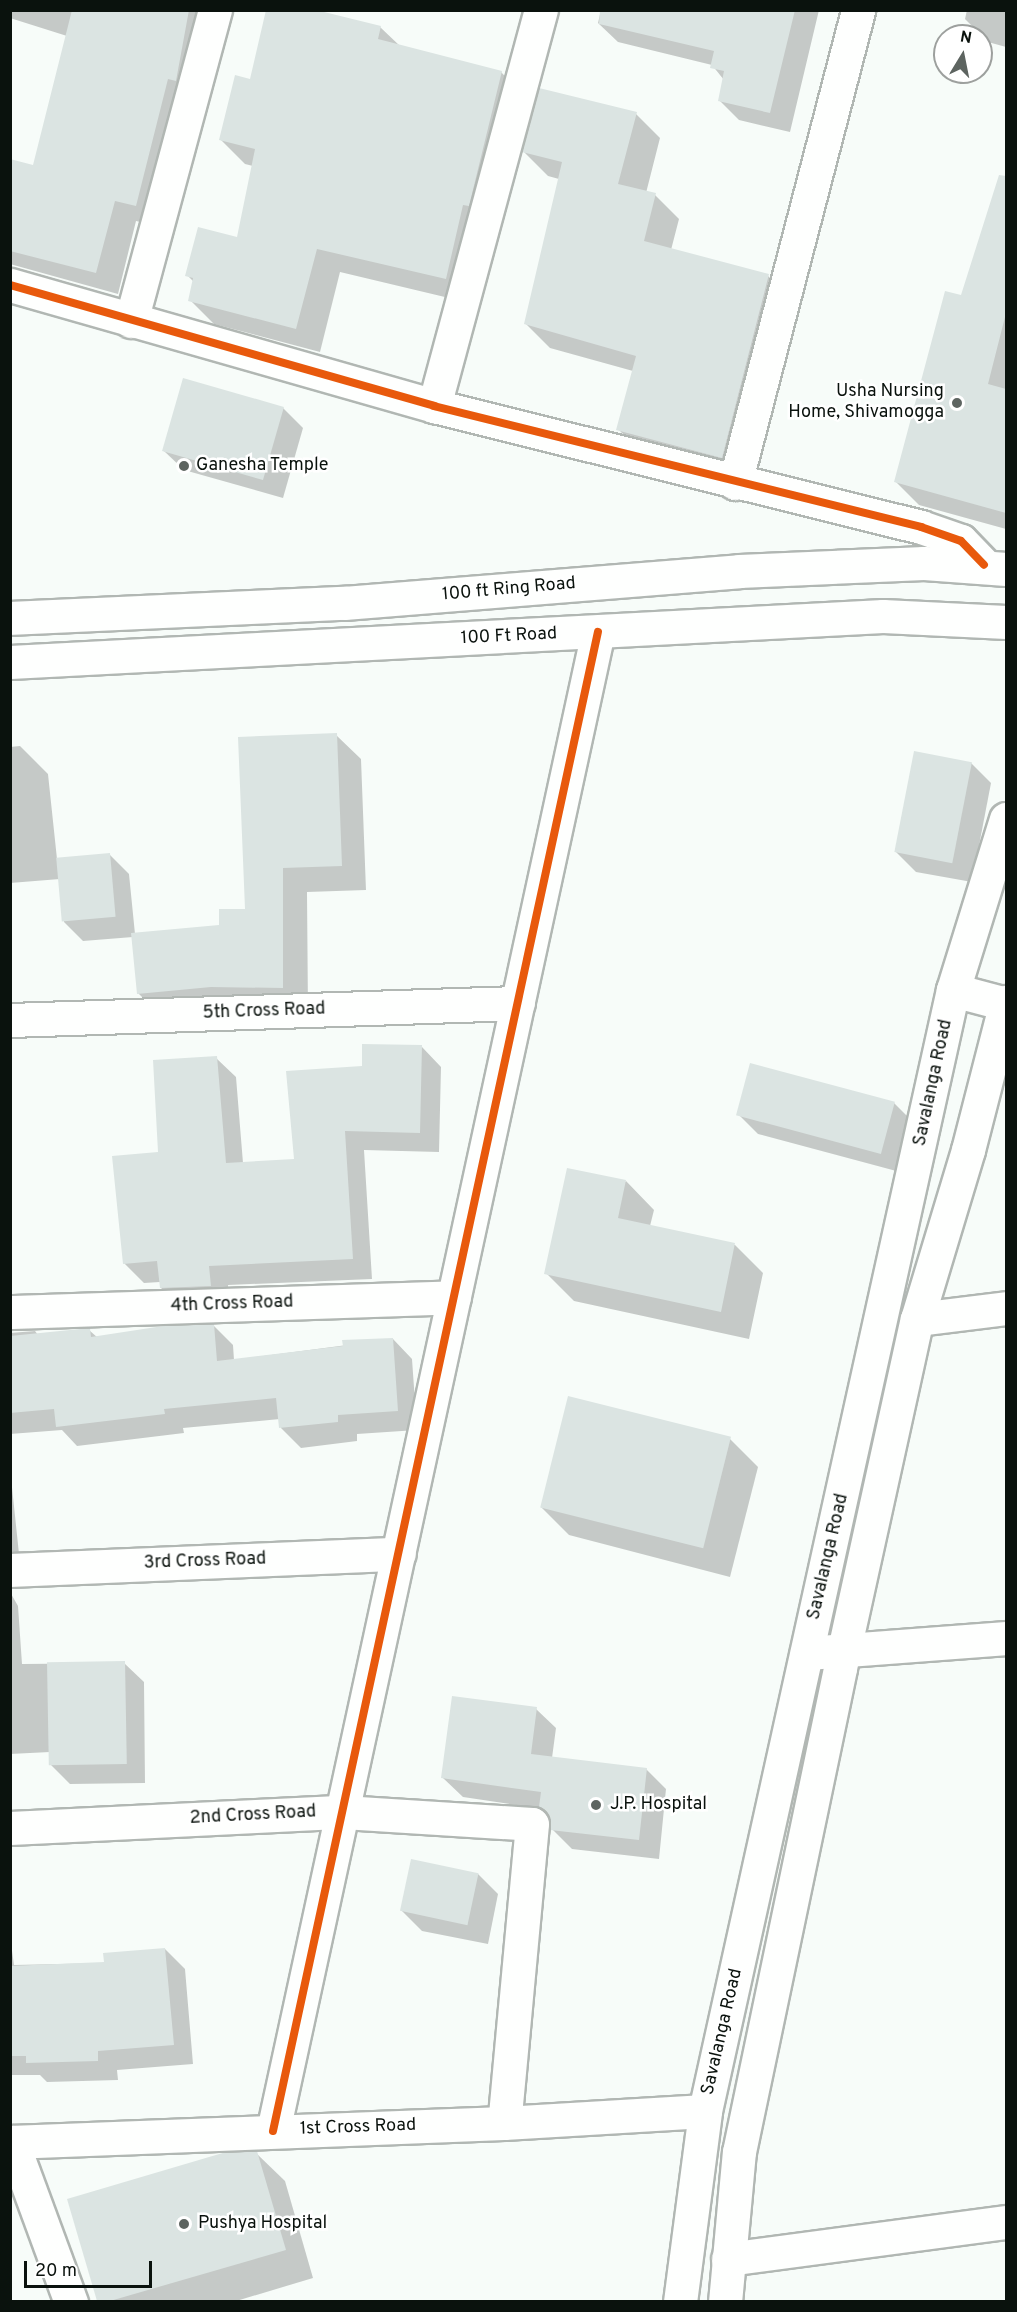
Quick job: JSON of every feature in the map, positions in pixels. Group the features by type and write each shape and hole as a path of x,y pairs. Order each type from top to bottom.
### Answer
{"street":[{"path":"131,321 215,10"},
{"path":"434,406 541,10"},
{"path":"735,483 858,10"},
{"path":"10,285 434,406 735,483 921,526 961,541 995,567"},
{"name":"100 ft Ring Road","path":"10,618 344,603 739,572 924,563 995,567"},
{"name":"100 Ft Road","path":"10,663 883,616 1006,622"},
{"path":"273,2131 598,632"},
{"name":"Savalanga Road","path":"680,2301 705,2111 953,990 1006,819"},
{"path":"953,990 1006,1003"},
{"name":"5th Cross Road","path":"10,1020 518,1003"},
{"name":"Savalanga Road","path":"725,2301 739,2152 843,1652 918,1319 968,1150 1006,1003"},
{"name":"4th Cross Road","path":"10,1312 454,1297"},
{"path":"918,1319 1006,1308"},
{"name":"3rd Cross Road","path":"10,1570 399,1554"},
{"path":"807,1653 1006,1638"},
{"name":"2nd Cross Road","path":"10,1828 343,1812 532,1824 504,2123"},
{"name":"1st Cross Road","path":"11,2142 504,2123 705,2111"},
{"path":"11,2142 71,2301"},
{"path":"728,2259 1006,2222"}],"building":[{"path":"72,10 189,10 176,81 168,79 136,206 115,201 96,273 10,251 10,159 33,165"},
{"path":"266,10 316,10 381,26 378,39 502,71 469,206 463,205 446,279 317,249 296,329 188,301 193,278 185,276 198,227 237,237 255,149 219,140 235,75 250,79"},
{"path":"600,10 795,10 770,113 718,101 724,71 710,68 714,51 599,24"},
{"path":"539,88 637,112 618,184 656,193 644,241 769,274 722,458 616,430 636,356 524,324 562,162 522,152"},
{"path":"999,175 1006,176 1006,313 988,384 1006,389 1006,513 894,482 945,291 961,295"},
{"path":"183,378 284,407 263,480 162,451"},
{"path":"337,733 342,866 283,868 283,988 211,987 137,994 131,933 219,925 219,909 245,909 238,737"},
{"path":"914,751 972,762 952,863 894,852"},
{"path":"110,853 116,917 62,921 56,858"},
{"path":"362,1044 422,1045 420,1133 345,1131 353,1259 209,1266 211,1286 160,1288 157,1261 123,1264 112,1156 158,1152 153,1060 217,1056 226,1163 294,1159 286,1071 362,1066"},
{"path":"750,1063 895,1102 881,1154 736,1115"},
{"path":"567,1168 626,1180 618,1218 735,1243 721,1312 544,1274"},
{"path":"214,1324 217,1361 343,1346 342,1340 393,1338 398,1411 338,1415 338,1422 279,1428 276,1398 164,1409 165,1414 56,1427 54,1409 10,1413 10,1336 90,1328 91,1337 163,1326"},
{"path":"568,1396 731,1437 703,1548 540,1508"},
{"path":"125,1661 127,1764 49,1765 47,1662"},
{"path":"452,1696 537,1707 531,1754 647,1768 639,1840 550,1830 549,1816 539,1807 541,1792 441,1778"},
{"path":"411,1859 478,1873 467,1925 400,1911"},
{"path":"165,1948 174,2045 98,2051 98,2061 26,2063 26,2056 10,2056 10,1966 104,1962 103,1953"},
{"path":"257,2151 286,2250 110,2301 97,2301 67,2199 226,2152"}],"cycle path":[{"path":"10,285 434,406 921,527 961,541 984,565"},
{"path":"273,2131 598,632"}],"place":[{"name":"Usha Nursing Home, Shivamogga","path":"957,403"},
{"name":"Ganesha Temple","path":"184,466"},
{"name":"J.P. Hospital","path":"596,1805"},
{"name":"Pushya Hospital","path":"184,2224"}]}
